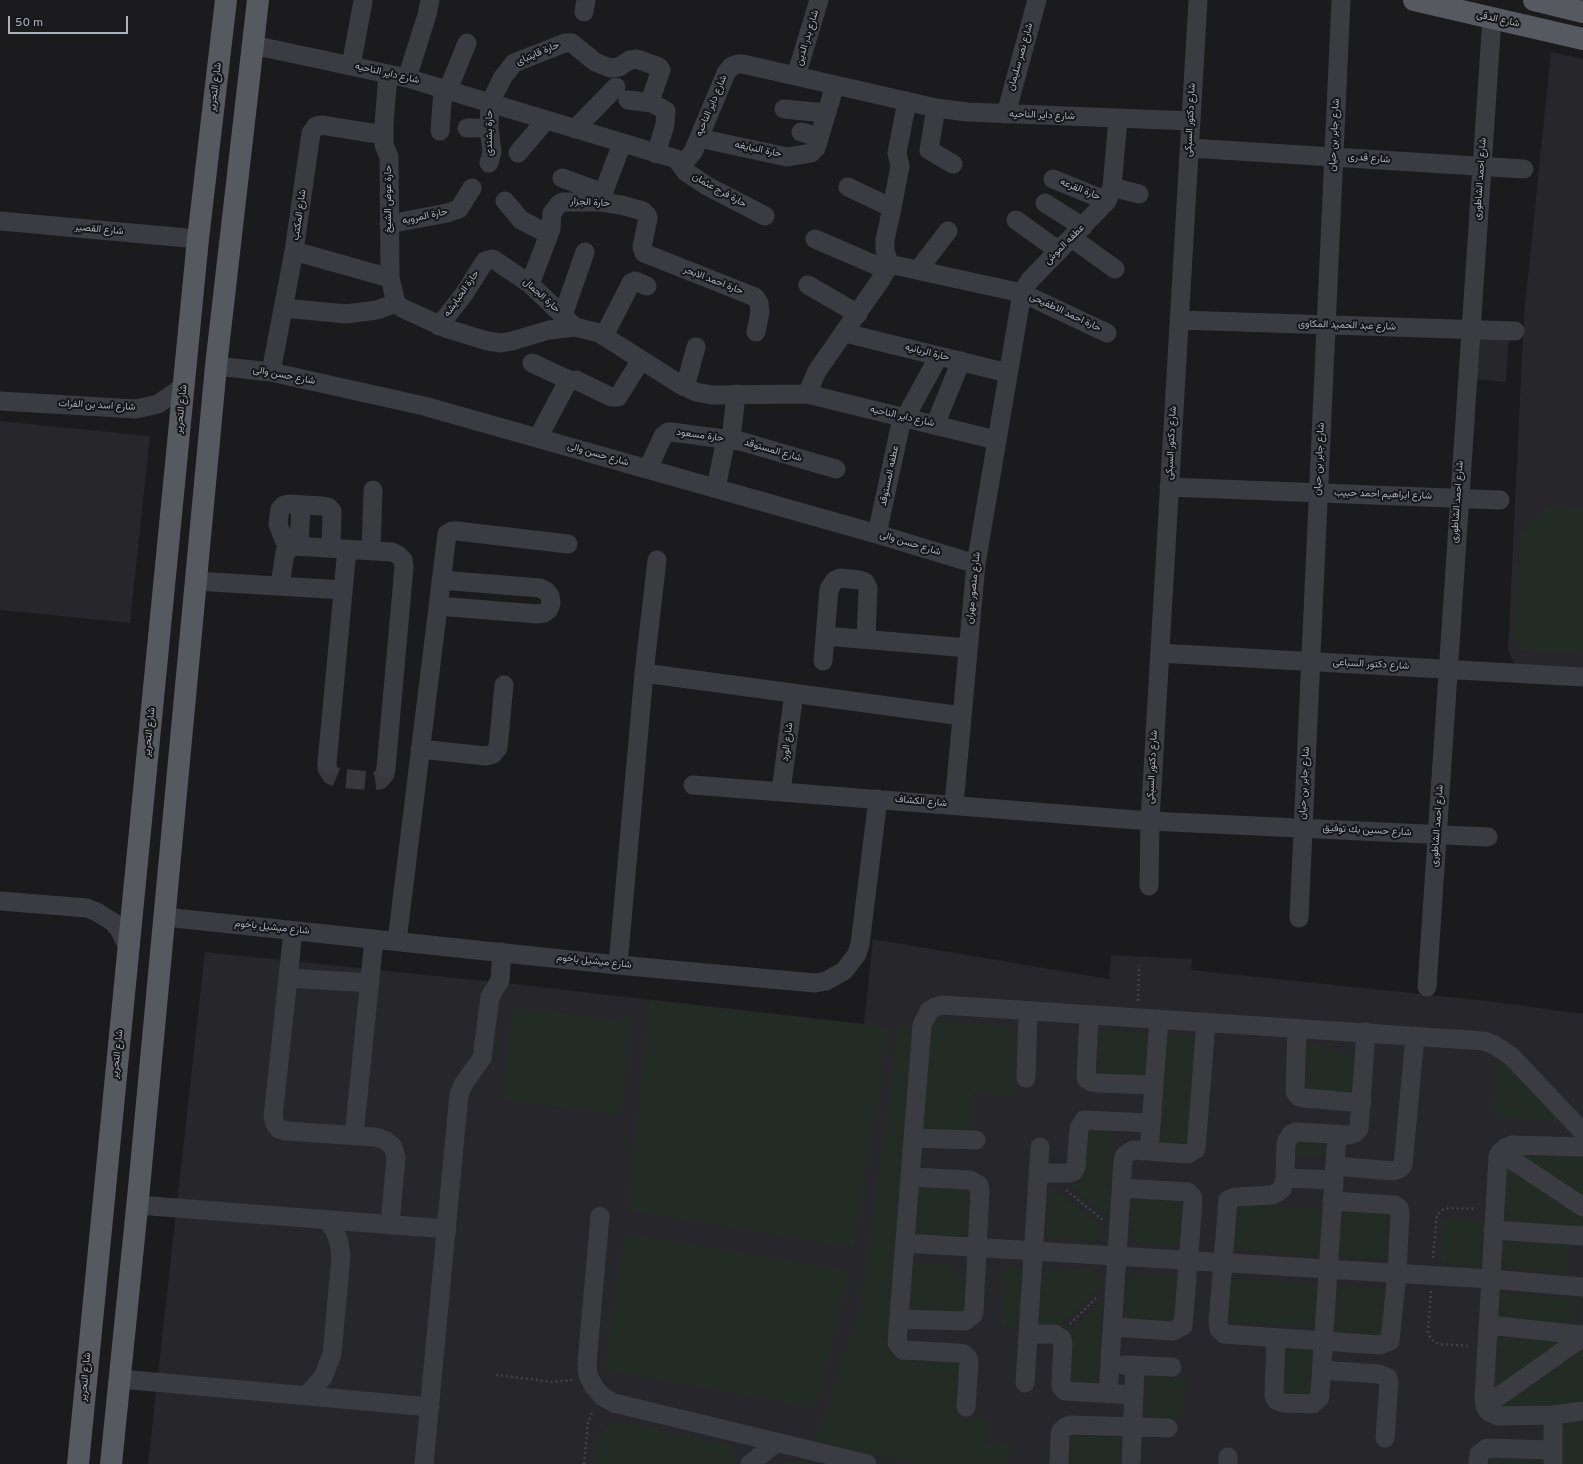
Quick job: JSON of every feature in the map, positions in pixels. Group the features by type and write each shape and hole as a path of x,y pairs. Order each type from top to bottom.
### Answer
{"main road":[{"name":"شارع التحرير","path":"78,1464 198,239 226,0"},
{"path":"111,1464 139,1197 216,366 258,0"},
{"name":"شارع الدقى","path":"1414,0 1583,39"},
{"path":"1534,0 1583,12"},
{"path":"166,569 172,574 179,576 187,576 193,572 197,573"},
{"path":"159,641 162,635 175,630 182,631 188,636 191,642"},
{"path":"105,1183 111,1192 120,1197 131,1195 139,1197"},
{"path":"99,1240 107,1231 118,1229 128,1233 134,1243"}],"street":[{"name":"شارع بدر الدين","path":"796,76 819,0"},
{"name":"شارع نصر سليمان","path":"1006,114 1037,0"},
{"name":"شارع دكتور السبكى","path":"1149,886 1150,821 1198,0"},
{"name":"شارع جابر بن حيان","path":"1299,918 1341,0"},
{"path":"351,66 363,1"},
{"path":"407,78 429,7"},
{"name":"شارع احمد الشاطورى","path":"1428,987 1470,329 1492,18"},
{"path":"440,132 445,89 467,43"},
{"name":"حارة قايتباى","path":"490,103 503,77 514,63 565,43 572,43 595,62 610,68 619,67 630,60 637,59 658,66 660,70 652,94 652,103"},
{"name":"شارع داير الناحيه","path":"253,45 407,78 683,161 688,158 699,138 726,73 732,66 743,64 936,108 1006,114 1191,121"},
{"name":"حارة عوض الشيخ","path":"388,74 384,145 389,157 390,278"},
{"path":"801,132 817,143 834,85"},
{"path":"575,129 622,93 652,103 666,111 665,125 656,154"},
{"path":"807,394 817,371 829,352 845,333 888,267 885,240 900,166 896,153 907,101"},
{"name":"حارة بشندى","path":"489,163 492,152 488,128 490,103"},
{"path":"936,108 929,150 953,164"},
{"path":"784,109 826,113"},
{"path":"1110,194 1118,119"},
{"path":"518,153 546,120"},
{"name":"شارع المكتب","path":"271,372 294,252 313,129 321,125 384,135"},
{"path":"468,128 488,128"},
{"name":"حارة النبايغه","path":"699,138 787,157 811,153 817,143"},
{"path":"562,178 602,197 622,143"},
{"name":"شارع قدرى","path":"1190,148 1524,169"},
{"name":"حارة فرج عثمان","path":"677,160 686,172 707,186 765,216"},
{"name":"حارة القرعه","path":"1053,179 1110,194 1139,194"},
{"path":"848,187 892,208"},
{"name":"حارة المرويه","path":"389,224 447,213 459,209 472,188"},
{"name":"عطفه الموش","path":"1008,372 1022,293 1030,280 1077,233 1110,194"},
{"name":"حارة الجزار","path":"530,284 548,234 552,213 559,204 563,202 602,197 643,211 648,218 642,247"},
{"path":"505,201 521,220 548,234"},
{"path":"1045,203 1116,269"},
{"path":"1016,220 1059,251"},
{"name":"شارع القصير","path":"0,221 198,239"},
{"path":"918,270 948,231"},
{"path":"815,240 888,267 918,270 1022,293"},
{"name":"حارة احمد الابحر","path":"642,247 642,251 647,255 755,297 759,303 760,312 756,332"},
{"path":"284,308 346,314 377,310 396,303 390,278 294,252"},
{"path":"569,321 585,252"},
{"name":"حارة الجمال","path":"485,261 493,259 530,284 569,321"},
{"name":"حارة الحبايشه","path":"439,326 464,294 485,261"},
{"path":"604,336 631,283 635,281 647,286"},
{"path":"808,285 858,314"},
{"name":"حارة احمد الاطفيحى","path":"1022,293 1107,332"},
{"name":"شارع داير الناحيه","path":"396,303 410,313 439,326 488,341 501,343 549,330 569,321 604,336 685,387 696,392 712,395 807,394 996,440"},
{"name":"شارع عبد الحميد المكاوى","path":"1179,320 1515,331"},
{"name":"حارة الريانيه","path":"845,333 1008,372"},
{"path":"685,387 696,347"},
{"name":"عطفه المستوقد","path":"877,534 904,418 939,356"},
{"path":"532,363 571,381 580,382 611,397 618,397 641,360"},
{"path":"935,425 961,361"},
{"name":"شارع حسن والى","path":"216,366 271,372 424,406 877,534 976,564"},
{"name":"شارع منصور مهران","path":"954,805 976,564 1008,372"},
{"path":"538,438 567,383 571,381"},
{"name":"شارع اسد بن الفرات","path":"0,401 136,409 158,404 177,391 185,383"},
{"name":"شارع المستوقد","path":"736,394 729,440 836,469"},
{"name":"حارة مسعود","path":"648,469 663,436 668,432 729,440"},
{"path":"716,488 729,440"},
{"name":"شارع ابراهيم احمد حبيب","path":"1169,487 1500,500"},
{"path":"371,551 373,490"},
{"path":"294,547 284,540 278,524 280,509 284,505 328,507 332,511 339,549 343,590 327,763"},
{"path":"397,942 447,534 452,531 568,544"},
{"path":"280,586 285,552 294,547 392,552 403,560 404,567 386,768"},
{"path":"618,965 644,673 658,560"},
{"path":"197,573 280,586 343,590"},
{"path":"823,661 829,589 831,584 840,578 865,582 868,588 869,594 866,639"},
{"path":"438,606 537,614 544,613 549,609 551,603 550,596 546,591 540,588 441,580"},
{"path":"825,636 968,648"},
{"name":"شارع دكتور السباعى","path":"1160,653 1583,677"},
{"path":"644,673 962,716"},
{"path":"420,749 486,756 493,754 498,748 504,685"},
{"name":"شارع الورد","path":"781,791 794,693"},
{"name":"شارع الكشاف","path":"693,784 1150,821"},
{"name":"شارع ميشيل باخوم","path":"165,917 618,965 805,983 826,981 836,977 851,963 860,944 878,799"},
{"name":"شارع حسين بك توفيق","path":"1150,821 1488,837"},
{"path":"0,901 88,908 113,922 122,934 128,947"},
{"path":"293,930 273,1117 274,1124 279,1129 286,1131 354,1135 385,1140 393,1147 396,1157 390,1225"},
{"path":"354,1135 374,939"},
{"path":"424,1464 459,1094 464,1082 482,1058 489,1002 494,988 500,980 502,952"},
{"path":"288,978 370,983"},
{"path":"966,1407 969,1363 968,1358 964,1354 903,1350 897,1343 922,1025 929,1011 935,1007 943,1005 1475,1039 1494,1045 1511,1056 1583,1132"},
{"path":"1026,1078 1028,1011"},
{"path":"1088,1015 1086,1078 1091,1082 1097,1083 1154,1084"},
{"path":"1149,1151 1159,1019"},
{"path":"1108,1394 1118,1233 1125,1155 1133,1150 1188,1154 1196,1150 1206,1022"},
{"path":"1297,1028 1295,1092 1299,1097 1362,1102"},
{"path":"1332,1201 1395,1205 1399,1208 1397,1273 1390,1341 1386,1344 1380,1345 1224,1334 1219,1329 1222,1263 1228,1200 1235,1197 1273,1195 1282,1189 1285,1178 1286,1143 1291,1134 1295,1132 1349,1135 1360,1129 1366,1032"},
{"path":"1285,1178 1334,1173 1393,1171 1399,1169 1403,1165 1415,1036"},
{"path":"1042,1173 1068,1174 1075,1170 1079,1128 1084,1120 1151,1123"},
{"path":"1276,1338 1274,1396 1279,1402 1309,1404 1317,1401 1320,1397 1322,1370 1336,1134"},
{"path":"913,1138 976,1140"},
{"path":"1583,1147 1512,1145 1500,1152 1496,1163 1485,1406 1488,1411 1498,1416 1552,1415 1583,1411"},
{"path":"1025,1383 1033,1251 1042,1173 1040,1147"},
{"path":"1500,1152 1583,1208"},
{"path":"899,1319 960,1321 969,1319 974,1311 979,1185 970,1180 910,1177"},
{"path":"1113,1327 1174,1330 1183,1326 1189,1261 1192,1196 1188,1192 1183,1191 1122,1188"},
{"path":"139,1197 327,1220 447,1229"},
{"path":"600,1216 586,1363 588,1375 594,1387 603,1396 614,1403 867,1464"},
{"path":"306,1396 323,1377 332,1354 340,1256 339,1243 327,1220"},
{"path":"1493,1230 1583,1236"},
{"path":"905,1243 1490,1279 1583,1287"},
{"path":"1488,1325 1583,1336"},
{"path":"1028,1334 1059,1336 1063,1344 1061,1387 1065,1391 1134,1395"},
{"path":"1485,1406 1583,1336"},
{"path":"1110,1364 1172,1367"},
{"path":"1131,1464 1135,1365"},
{"path":"1322,1370 1379,1374 1388,1378 1385,1438"},
{"path":"120,1379 430,1407"},
{"path":"1478,1464 1479,1454 1487,1448 1553,1457 1552,1415"},
{"path":"1060,1464 1060,1436 1065,1427 1168,1428"},
{"path":"750,1464 777,1442"}],"path":[{"path":"1137,1018 1140,965"},
{"path":"1042,1173 1118,1233"},
{"path":"1059,1336 1102,1291 1115,1284"},
{"path":"496,1375 553,1382 571,1381 588,1375"},
{"path":"584,1464 588,1423 593,1409 603,1396"}],"shaded area":[{"path":"1551,52 1583,59 1583,671 1517,668 1508,651 1524,315"},
{"path":"1472,335 1509,337 1506,382 1469,379"},
{"path":"0,421 150,436 130,623 0,610"},
{"path":"1551,507 1583,509 1583,652 1520,650 1514,634 1520,533 1534,517"},
{"path":"873,939 1109,979 1111,955 1192,959 1191,970 1488,1001 1583,1014 1583,1464 148,1464 205,952 514,984 864,1024"},
{"path":"650,1000 888,1027 854,1247 627,1210"},
{"path":"512,1008 631,1021 621,1114 502,1100"},
{"path":"930,1021 1016,1026 1012,1095 974,1093 971,1130 924,1128"},
{"path":"899,1024 914,1026 890,1355 961,1360 957,1418 989,1418 987,1443 1010,1445 1008,1464 919,1464 814,1442 859,1311"},
{"path":"1096,1029 1147,1032 1145,1075 1094,1073"},
{"path":"1167,1033 1196,1035 1187,1147 1158,1145"},
{"path":"1305,1041 1357,1057 1354,1094 1300,1090"},
{"path":"1497,1052 1562,1121 1493,1117"},
{"path":"1087,1128 1113,1129 1109,1216 1066,1183 1080,1183"},
{"path":"1295,1140 1327,1142 1326,1157 1295,1155"},
{"path":"1522,1152 1583,1157 1583,1199 1520,1157"},
{"path":"1504,1164 1583,1216 1583,1229 1509,1225 1502,1220"},
{"path":"1048,1185 1102,1227 1104,1234 1100,1240 1093,1241 1045,1237"},
{"path":"918,1186 970,1189 967,1236 915,1233"},
{"path":"1131,1193 1185,1196 1182,1246 1139,1244 1128,1231"},
{"path":"1235,1204 1323,1210 1320,1256 1232,1251"},
{"path":"1338,1209 1389,1212 1387,1260 1335,1257"},
{"path":"1443,1219 1486,1221 1483,1266 1440,1263"},
{"path":"624,1234 850,1271 816,1408 604,1369"},
{"path":"1499,1237 1568,1242 1566,1273 1496,1268"},
{"path":"909,1263 953,1265 953,1278 969,1279 967,1316 906,1313"},
{"path":"1004,1267 1023,1268 1020,1327 1001,1326"},
{"path":"1092,1269 1098,1271 1104,1283 1056,1329 1038,1328 1043,1271"},
{"path":"1139,1274 1178,1275 1176,1322 1122,1319 1124,1282"},
{"path":"1228,1278 1318,1283 1316,1327 1226,1323"},
{"path":"1331,1285 1384,1288 1382,1336 1328,1333"},
{"path":"1498,1292 1573,1298 1571,1327 1496,1321"},
{"path":"1103,1299 1098,1388 1066,1381 1068,1332"},
{"path":"1494,1336 1563,1341 1490,1394"},
{"path":"1282,1343 1312,1344 1310,1397 1280,1396"},
{"path":"1583,1348 1583,1406 1502,1407 1502,1404"},
{"path":"1147,1375 1185,1378 1182,1418 1144,1416"},
{"path":"618,1421 732,1446 738,1464 595,1464 597,1433"},
{"path":"1583,1421 1583,1464 1566,1464 1561,1454 1560,1427"},
{"path":"1070,1435 1121,1437 1120,1464 1069,1464"},
{"path":"1483,1455 1538,1459 1543,1464 1482,1464"},
{"path":"799,1461 818,1464 779,1464 786,1462"}],"tunnel":[{"path":"327,763 327,768 331,775 338,778 372,781 380,780 385,774 386,768"}]}
